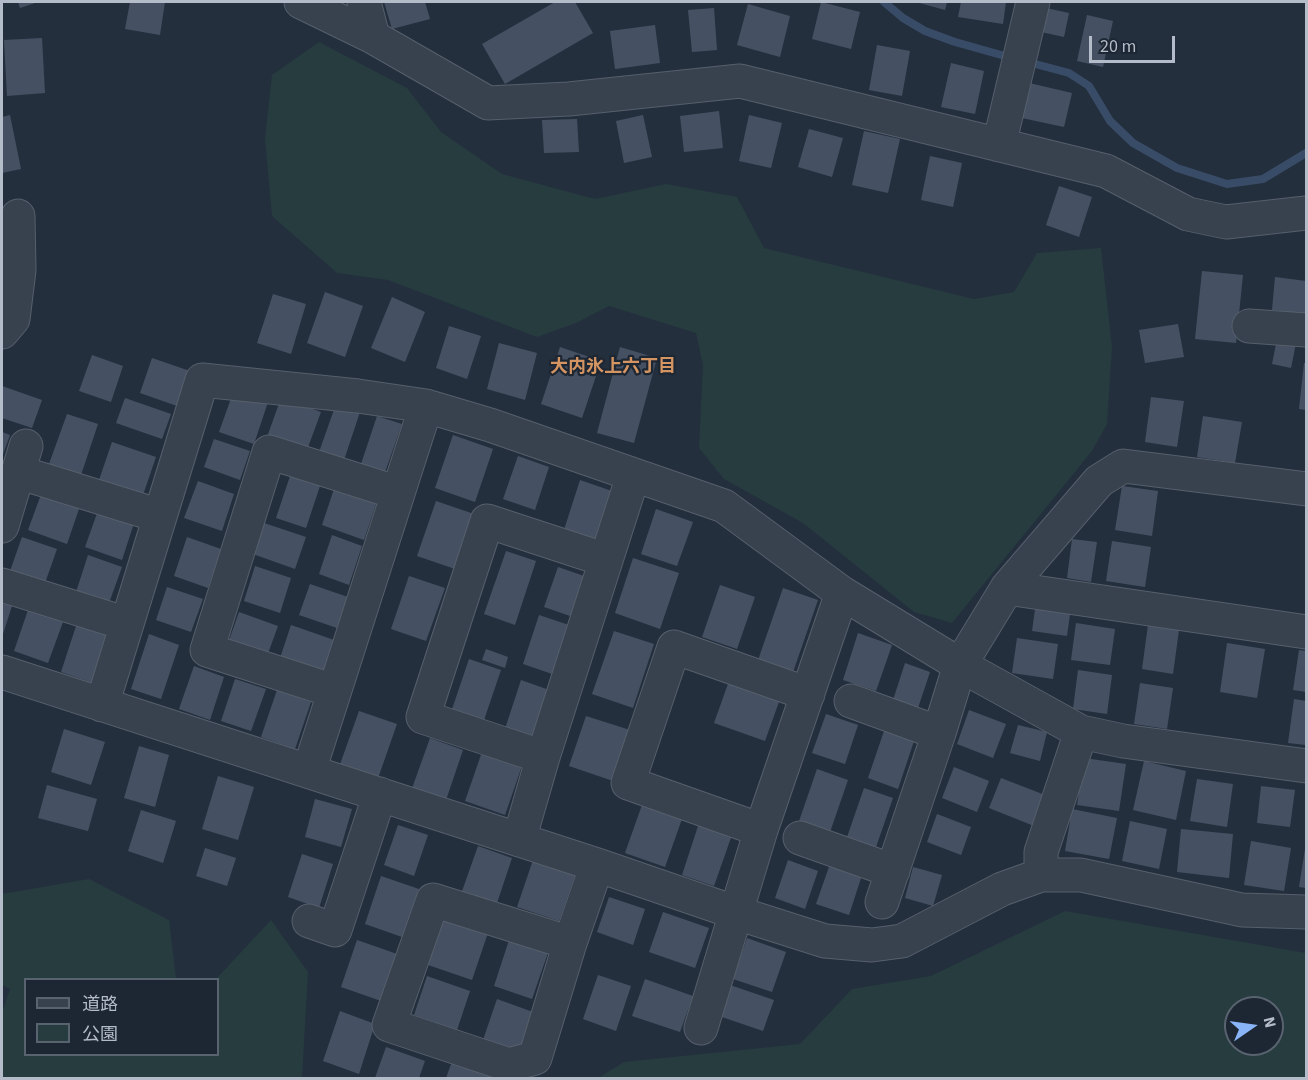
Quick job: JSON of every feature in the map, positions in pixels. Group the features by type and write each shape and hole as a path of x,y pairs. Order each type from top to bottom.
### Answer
{"street":[{"path":"301,2 373,37 488,103 569,99 740,81 1106,171 1188,214 1226,222 1306,213"},
{"path":"364,2 373,37"},
{"path":"999,145 1034,2"},
{"path":"2,332 13,319 19,270 18,216"},
{"path":"1249,326 1306,330"},
{"path":"102,705 202,380 358,396 426,406 490,425 724,506 842,593 960,665 1081,732 1123,741 1306,766"},
{"path":"309,771 426,406"},
{"path":"334,691 207,651 269,452 398,493"},
{"path":"2,526 22,459 160,516"},
{"path":"882,902 960,665 1007,588 1099,481 1123,466 1306,489"},
{"path":"519,840 543,757 633,476"},
{"path":"543,757 423,717 487,521 606,560"},
{"path":"2,585 128,624"},
{"path":"1007,588 1306,632"},
{"path":"701,1028 761,830 842,593"},
{"path":"761,830 628,783 674,647 808,694"},
{"path":"2,672 597,865 737,914 825,940 872,945 902,941 1002,889 1041,875 1081,875 1242,910 1306,912"},
{"path":"851,701 939,733"},
{"path":"1041,875 1041,852 1081,732"},
{"path":"309,921 335,930 380,794"},
{"path":"800,838 893,871"},
{"path":"570,944 433,900 390,1025 509,1065 535,1058 597,865"}],"green space":[{"path":"319,42 407,88 441,132 502,174 595,199 666,184 737,197 764,248 974,299 1014,292 1037,253 1101,248 1112,347 1107,424 1092,451 952,623 914,612 803,523 724,479 699,448 703,365 696,333 609,306 576,323 537,337 388,280 337,273 272,216 265,138 272,75"},
{"path":"89,879 169,920 176,978 24,978 24,1056 219,1056 219,978 217,978 271,920 308,972 302,1078 2,1078 2,1012 10,989 2,985 2,894"},
{"path":"1065,911 1306,953 1306,1078 598,1078 624,1062 800,1044 852,989 931,976"}],"building":[{"path":"18,2 38,2 20,8"},
{"path":"130,2 165,2 160,35 125,29"},
{"path":"384,2 425,2 430,19 392,29"},
{"path":"555,2 575,2 593,33 505,84 482,44"},
{"path":"821,2 860,12 851,49 812,39"},
{"path":"916,2 947,2 945,10"},
{"path":"961,2 1006,2 1003,24 958,17"},
{"path":"748,4 790,16 780,57 737,45"},
{"path":"714,8 717,50 692,52 688,10"},
{"path":"1046,8 1069,13 1064,37 1041,32"},
{"path":"1087,15 1113,21 1103,67 1077,61"},
{"path":"655,25 660,63 615,69 610,31"},
{"path":"42,38 45,93 7,96 4,40"},
{"path":"877,45 910,51 902,96 869,90"},
{"path":"951,63 984,71 975,114 941,107"},
{"path":"1025,82 1072,93 1064,127 1017,117"},
{"path":"719,111 723,148 684,152 680,116"},
{"path":"10,115 21,169 2,173 2,117"},
{"path":"643,115 652,157 624,163 616,121"},
{"path":"749,115 782,123 771,168 739,161"},
{"path":"577,119 579,152 544,153 542,120"},
{"path":"809,129 843,138 832,177 798,167"},
{"path":"864,131 900,139 888,193 852,185"},
{"path":"930,156 962,163 953,207 921,200"},
{"path":"1059,186 1092,197 1079,237 1046,225"},
{"path":"1202,271 1243,275 1236,343 1195,339"},
{"path":"1275,277 1306,281 1306,314 1272,310"},
{"path":"325,292 363,306 345,357 307,343"},
{"path":"273,294 306,304 291,354 257,343"},
{"path":"392,297 425,312 405,362 371,348"},
{"path":"1178,324 1184,357 1145,363 1139,330"},
{"path":"449,326 481,336 467,379 436,368"},
{"path":"1277,339 1296,343 1291,368 1272,364"},
{"path":"499,343 537,353 525,400 487,389"},
{"path":"560,347 601,361 582,418 541,404"},
{"path":"620,347 657,358 634,443 597,433"},
{"path":"92,355 123,366 111,402 79,391"},
{"path":"152,358 190,371 177,406 140,393"},
{"path":"1304,363 1306,363 1306,410 1299,409"},
{"path":"2,386 42,400 32,428 2,418"},
{"path":"234,390 268,402 254,444 219,432"},
{"path":"1151,397 1184,401 1177,447 1145,442"},
{"path":"125,398 171,414 162,439 116,423"},
{"path":"281,398 321,412 307,450 267,437"},
{"path":"336,404 360,412 343,463 318,455"},
{"path":"67,414 98,424 81,475 49,464"},
{"path":"377,416 402,424 383,478 359,470"},
{"path":"1203,416 1242,422 1235,463 1197,457"},
{"path":"2,432 10,435 2,457"},
{"path":"453,435 493,449 475,502 435,488"},
{"path":"214,439 250,451 240,480 204,467"},
{"path":"112,442 156,457 143,495 99,480"},
{"path":"518,456 549,467 535,510 503,499"},
{"path":"290,476 320,486 306,528 276,518"},
{"path":"580,480 612,491 593,547 562,536"},
{"path":"198,481 234,494 222,531 184,518"},
{"path":"335,486 377,501 364,540 322,525"},
{"path":"1122,486 1158,491 1152,536 1115,530"},
{"path":"43,489 81,503 67,544 28,530"},
{"path":"436,501 477,515 458,570 417,556"},
{"path":"99,508 135,520 122,560 85,547"},
{"path":"656,509 693,522 677,566 641,554"},
{"path":"261,522 306,537 295,569 250,553"},
{"path":"332,535 362,546 349,585 319,574"},
{"path":"22,537 57,549 44,586 9,574"},
{"path":"187,537 221,549 208,588 174,576"},
{"path":"1072,539 1097,542 1091,582 1067,578"},
{"path":"1112,541 1151,547 1145,587 1106,581"},
{"path":"506,551 536,561 515,625 484,614"},
{"path":"88,555 122,567 109,603 76,592"},
{"path":"633,558 679,573 660,629 615,613"},
{"path":"255,566 291,578 280,613 244,601"},
{"path":"558,567 587,577 573,617 544,607"},
{"path":"409,576 445,588 426,641 391,629"},
{"path":"310,584 348,597 337,628 299,615"},
{"path":"720,585 755,597 737,649 702,637"},
{"path":"167,587 203,599 191,632 156,620"},
{"path":"783,588 818,600 792,675 757,663"},
{"path":"2,602 12,606 2,637"},
{"path":"1036,602 1071,607 1067,636 1032,631"},
{"path":"28,610 63,622 48,663 14,651"},
{"path":"239,612 278,626 266,659 227,646"},
{"path":"539,615 575,627 558,676 523,664"},
{"path":"77,623 108,634 92,683 61,672"},
{"path":"1076,623 1115,629 1110,665 1071,660"},
{"path":"291,625 337,641 325,677 279,661"},
{"path":"1148,625 1179,630 1173,674 1142,669"},
{"path":"614,631 654,644 633,708 592,694"},
{"path":"858,633 892,645 876,691 843,680"},
{"path":"149,634 179,645 161,699 131,689"},
{"path":"1017,638 1058,644 1053,679 1012,673"},
{"path":"1227,643 1265,649 1257,698 1220,692"},
{"path":"486,649 508,657 505,668 482,660"},
{"path":"1299,650 1306,651 1306,692 1293,690"},
{"path":"469,659 501,670 481,729 449,718"},
{"path":"905,663 930,672 918,708 893,700"},
{"path":"194,666 224,677 210,720 179,709"},
{"path":"1078,670 1112,675 1107,714 1073,709"},
{"path":"235,679 266,689 251,731 221,721"},
{"path":"521,680 552,691 532,749 502,738"},
{"path":"729,681 780,699 765,741 714,723"},
{"path":"1140,683 1173,688 1167,729 1134,724"},
{"path":"277,690 311,702 295,749 261,737"},
{"path":"1294,699 1306,701 1306,745 1288,743"},
{"path":"969,710 1006,724 993,758 957,744"},
{"path":"359,711 397,724 376,784 338,770"},
{"path":"826,714 858,725 845,764 812,753"},
{"path":"586,716 630,730 613,781 569,766"},
{"path":"1018,725 1047,732 1040,761 1010,753"},
{"path":"64,729 105,742 91,785 51,772"},
{"path":"884,731 914,741 898,789 868,778"},
{"path":"430,738 463,750 444,806 410,794"},
{"path":"139,746 169,755 155,807 124,798"},
{"path":"483,749 523,763 505,815 465,801"},
{"path":"1084,758 1126,764 1119,811 1077,805"},
{"path":"1144,761 1186,771 1176,820 1133,810"},
{"path":"954,767 989,781 977,812 942,798"},
{"path":"817,769 848,780 828,838 797,827"},
{"path":"218,776 254,787 238,840 202,829"},
{"path":"1001,778 1045,795 1034,826 989,808"},
{"path":"1197,779 1233,784 1227,827 1190,821"},
{"path":"47,785 97,799 88,831 38,818"},
{"path":"1261,786 1295,790 1290,827 1257,823"},
{"path":"864,788 893,798 874,853 845,843"},
{"path":"315,799 352,809 341,847 305,837"},
{"path":"643,802 683,816 665,867 625,853"},
{"path":"1072,809 1117,818 1109,859 1065,851"},
{"path":"141,810 176,821 163,863 128,851"},
{"path":"937,814 971,827 961,855 927,842"},
{"path":"700,820 733,832 714,886 682,875"},
{"path":"1130,821 1167,829 1159,869 1122,861"},
{"path":"398,825 428,835 414,876 384,865"},
{"path":"1181,829 1233,834 1229,878 1177,872"},
{"path":"1251,841 1291,848 1284,891 1244,885"},
{"path":"478,846 512,858 496,906 461,894"},
{"path":"205,848 236,858 227,886 196,876"},
{"path":"1306,849 1306,888 1299,887"},
{"path":"302,854 333,864 319,908 288,897"},
{"path":"533,860 575,875 559,921 517,907"},
{"path":"788,860 818,871 805,909 775,898"},
{"path":"830,864 862,875 849,915 816,904"},
{"path":"913,867 942,875 933,906 905,898"},
{"path":"381,876 419,889 402,937 365,924"},
{"path":"609,897 645,909 633,945 597,932"},
{"path":"446,912 490,927 472,980 428,965"},
{"path":"663,912 709,928 695,968 649,952"},
{"path":"511,934 550,947 532,999 494,986"},
{"path":"747,938 786,952 772,992 733,979"},
{"path":"357,940 400,955 384,1002 341,987"},
{"path":"598,975 631,986 616,1031 583,1019"},
{"path":"427,976 470,991 457,1030 414,1015"},
{"path":"645,979 693,996 680,1032 632,1016"},
{"path":"727,984 774,1000 763,1031 716,1015"},
{"path":"497,999 533,1012 519,1052 483,1040"},
{"path":"340,1011 375,1024 359,1074 323,1061"},
{"path":"386,1047 425,1061 419,1078 375,1078"},
{"path":"454,1056 495,1070 492,1078 446,1078"}],"waterway":[{"path":"884,2 903,18 925,31 1012,58"},
{"path":"1024,61 1069,73 1089,86 1110,121 1133,143 1177,168 1227,184 1263,179 1306,153"}],"district":[{"name":"大内氷上六丁目","path":"613,368"}]}
